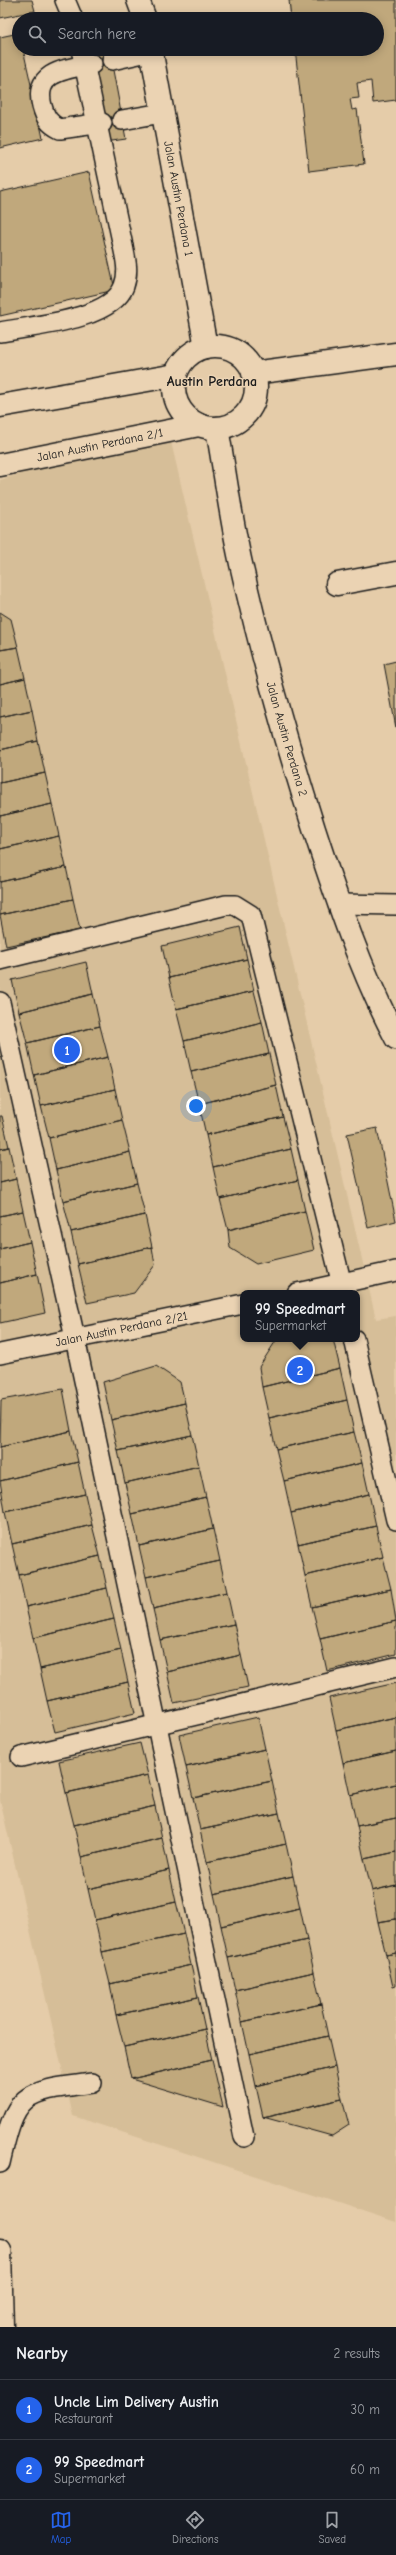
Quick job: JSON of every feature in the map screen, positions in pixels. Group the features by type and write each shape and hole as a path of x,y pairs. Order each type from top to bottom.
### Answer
{"street":[{"path":"138,0 142,12"},
{"name":"Jalan Austin Perdana 1","path":"153,56 162,114 206,347"},
{"path":"206,347 228,348 239,354 253,373 255,392 249,409 240,419 229,426 208,426 185,414 176,399 174,387 176,375 183,363 192,353 206,347"},
{"path":"253,373 396,354"},
{"path":"0,406 176,375"},
{"name":"Jalan Austin Perdana 2/1","path":"0,465 208,426"},
{"name":"Jalan Austin Perdana 2","path":"208,426 270,683 339,904 356,948 396,1038"},
{"path":"337,584 396,573"},
{"path":"0,2251 2,2327"}],"lane":[{"path":"65,0 70,12"},
{"path":"112,60 128,56"},
{"path":"0,332 92,313 115,301 124,286 128,270 99,124 86,60 51,74 44,81 40,100 46,119 60,129 99,124"},
{"path":"122,120 162,114"},
{"path":"339,904 396,905"},
{"path":"0,960 226,905 235,905 251,915 255,923 343,1288"},
{"path":"0,1002 75,1338 244,2137"},
{"path":"325,1290 343,1288 396,1271"},
{"name":"Jalan Austin Perdana 2/21","path":"0,1354 240,1305"},
{"path":"355,1342 396,1520"},
{"path":"21,1757 396,1667"},
{"path":"0,2163 8,2129 16,2109 27,2097 42,2091 92,2083"}],"shaded area":[{"path":"168,429 376,1319 396,1316 396,2222 73,2116 0,1800 0,480"}],"building":[{"path":"0,0 32,0 35,11 12,12 12,16 0,18"},
{"path":"289,0 396,0 396,100 373,103 371,81 357,83 359,98 350,99 352,110 357,109 364,164 309,171 296,56 384,56 384,12 290,12"},
{"path":"12,34 12,56 25,56 43,138 0,148 0,37"},
{"path":"90,56 110,56 126,139 105,142"},
{"path":"89,172 115,290 0,316 0,192"},
{"path":"0,612 11,619 18,647 0,650"},
{"path":"18,647 25,678 0,684 0,650"},
{"path":"396,661 396,728 384,664"},
{"path":"25,678 32,710 0,717 0,684"},
{"path":"32,710 38,741 0,750 0,717"},
{"path":"38,741 45,773 0,783 0,750"},
{"path":"45,773 52,804 0,816 0,783"},
{"path":"52,804 59,836 0,849 0,816"},
{"path":"59,836 66,867 0,882 0,849"},
{"path":"66,867 73,899 0,915 0,882"},
{"path":"73,899 80,930 6,946 0,915"},
{"path":"240,927 247,959 169,978 162,946"},
{"path":"247,959 254,991 176,1009 169,978"},
{"path":"86,962 93,994 19,1012 12,980"},
{"path":"254,991 262,1022 184,1041 176,1009"},
{"path":"93,994 100,1026 27,1043 19,1012"},
{"path":"262,1022 269,1054 191,1072 184,1041"},
{"path":"100,1026 108,1057 34,1075 27,1043"},
{"path":"269,1054 276,1085 199,1104 191,1072"},
{"path":"108,1057 115,1089 41,1106 34,1075"},
{"path":"276,1085 283,1117 206,1135 199,1104"},
{"path":"115,1089 122,1120 49,1138 41,1106"},
{"path":"0,1116 2,1116 9,1147 0,1149"},
{"path":"283,1117 291,1149 213,1167 206,1135"},
{"path":"122,1120 130,1152 56,1170 49,1138"},
{"path":"377,1128 396,1221 368,1228 347,1134"},
{"path":"9,1147 16,1179 0,1183 0,1149"},
{"path":"291,1149 298,1180 220,1199 213,1167"},
{"path":"130,1152 137,1183 63,1201 56,1170"},
{"path":"16,1179 23,1211 0,1216 0,1183"},
{"path":"298,1180 305,1211 228,1230 220,1199"},
{"path":"137,1183 145,1215 71,1232 63,1201"},
{"path":"23,1211 30,1242 0,1249 0,1216"},
{"path":"305,1211 314,1250 256,1264 230,1248 228,1230"},
{"path":"145,1215 152,1247 78,1264 71,1232"},
{"path":"30,1242 37,1274 0,1283 0,1249"},
{"path":"152,1247 155,1265 134,1293 87,1303 78,1264"},
{"path":"37,1274 45,1313 0,1323 0,1283"},
{"path":"275,1342 334,1342 340,1368 262,1387 259,1367"},
{"path":"156,1366 180,1382 185,1403 111,1420 103,1382"},
{"path":"340,1368 347,1400 269,1418 262,1387"},
{"path":"63,1389 71,1431 0,1447 1,1400"},
{"path":"347,1400 354,1432 276,1449 269,1418"},
{"path":"185,1403 192,1435 118,1451 111,1420"},
{"path":"71,1431 78,1462 0,1481 0,1447"},
{"path":"354,1432 362,1463 284,1481 276,1449"},
{"path":"192,1435 199,1466 125,1483 118,1451"},
{"path":"78,1462 85,1494 5,1512 0,1481"},
{"path":"362,1463 369,1494 291,1513 284,1481"},
{"path":"199,1466 206,1497 132,1514 125,1483"},
{"path":"85,1494 92,1525 12,1544 5,1512"},
{"path":"369,1494 376,1526 298,1544 291,1513"},
{"path":"206,1497 213,1529 139,1546 132,1514"},
{"path":"92,1525 100,1556 19,1575 12,1544"},
{"path":"376,1526 383,1557 305,1576 298,1544"},
{"path":"213,1529 220,1561 146,1577 139,1546"},
{"path":"100,1556 107,1588 26,1607 19,1575"},
{"path":"383,1557 391,1589 312,1607 305,1576"},
{"path":"220,1561 227,1592 153,1609 146,1577"},
{"path":"107,1588 114,1619 33,1638 26,1607"},
{"path":"391,1589 396,1621 320,1639 312,1607"},
{"path":"227,1592 234,1624 160,1640 153,1609"},
{"path":"114,1619 121,1650 40,1669 33,1638"},
{"path":"396,1621 396,1654 327,1671 320,1639"},
{"path":"234,1624 241,1655 167,1672 160,1640"},
{"path":"121,1650 128,1682 47,1701 40,1669"},
{"path":"241,1655 248,1687 174,1703 167,1672"},
{"path":"128,1682 135,1713 55,1732 47,1701"},
{"path":"396,1683 396,1717 336,1730 329,1698"},
{"path":"258,1717 265,1749 186,1767 179,1735"},
{"path":"396,1717 396,1751 343,1763 336,1730"},
{"path":"140,1743 148,1775 66,1793 59,1761"},
{"path":"265,1749 272,1781 193,1798 186,1767"},
{"path":"396,1751 396,1784 350,1795 343,1763"},
{"path":"148,1775 155,1806 74,1825 66,1793"},
{"path":"272,1781 279,1813 200,1830 193,1798"},
{"path":"396,1784 396,1818 357,1826 350,1795"},
{"path":"155,1806 162,1838 81,1857 74,1825"},
{"path":"279,1813 286,1844 207,1862 200,1830"},
{"path":"396,1818 396,1852 364,1859 357,1826"},
{"path":"162,1838 169,1870 88,1889 81,1857"},
{"path":"286,1844 293,1876 214,1894 207,1862"},
{"path":"396,1852 396,1885 372,1891 364,1859"},
{"path":"169,1870 176,1902 95,1920 88,1889"},
{"path":"293,1876 300,1908 221,1926 214,1894"},
{"path":"396,1885 396,1919 378,1922 372,1891"},
{"path":"176,1902 184,1934 102,1952 95,1920"},
{"path":"300,1908 307,1940 228,1958 221,1926"},
{"path":"396,1919 396,1953 386,1955 378,1922"},
{"path":"184,1934 191,1965 110,1984 102,1952"},
{"path":"307,1940 314,1972 235,1990 228,1958"},
{"path":"396,1953 396,1986 393,1987 386,1955"},
{"path":"191,1965 198,1997 116,2015 110,1984"},
{"path":"314,1972 321,2004 242,2022 235,1990"},
{"path":"198,1997 205,2029 124,2047 116,2015"},
{"path":"321,2004 328,2036 249,2054 242,2022"},
{"path":"205,2029 212,2060 131,2079 124,2047"},
{"path":"328,2036 335,2067 256,2086 249,2054"},
{"path":"212,2060 223,2107 131,2079"},
{"path":"335,2067 342,2099 263,2117 256,2086"},
{"path":"342,2099 349,2125 332,2136 263,2117"}],"place":[{"name":"Uncle Lim Delivery Austin","path":"67,1050"},
{"name":"99 Speedmart","path":"300,1370"}],"district":[{"name":"Austin Perdana","path":"212,381"}]}
